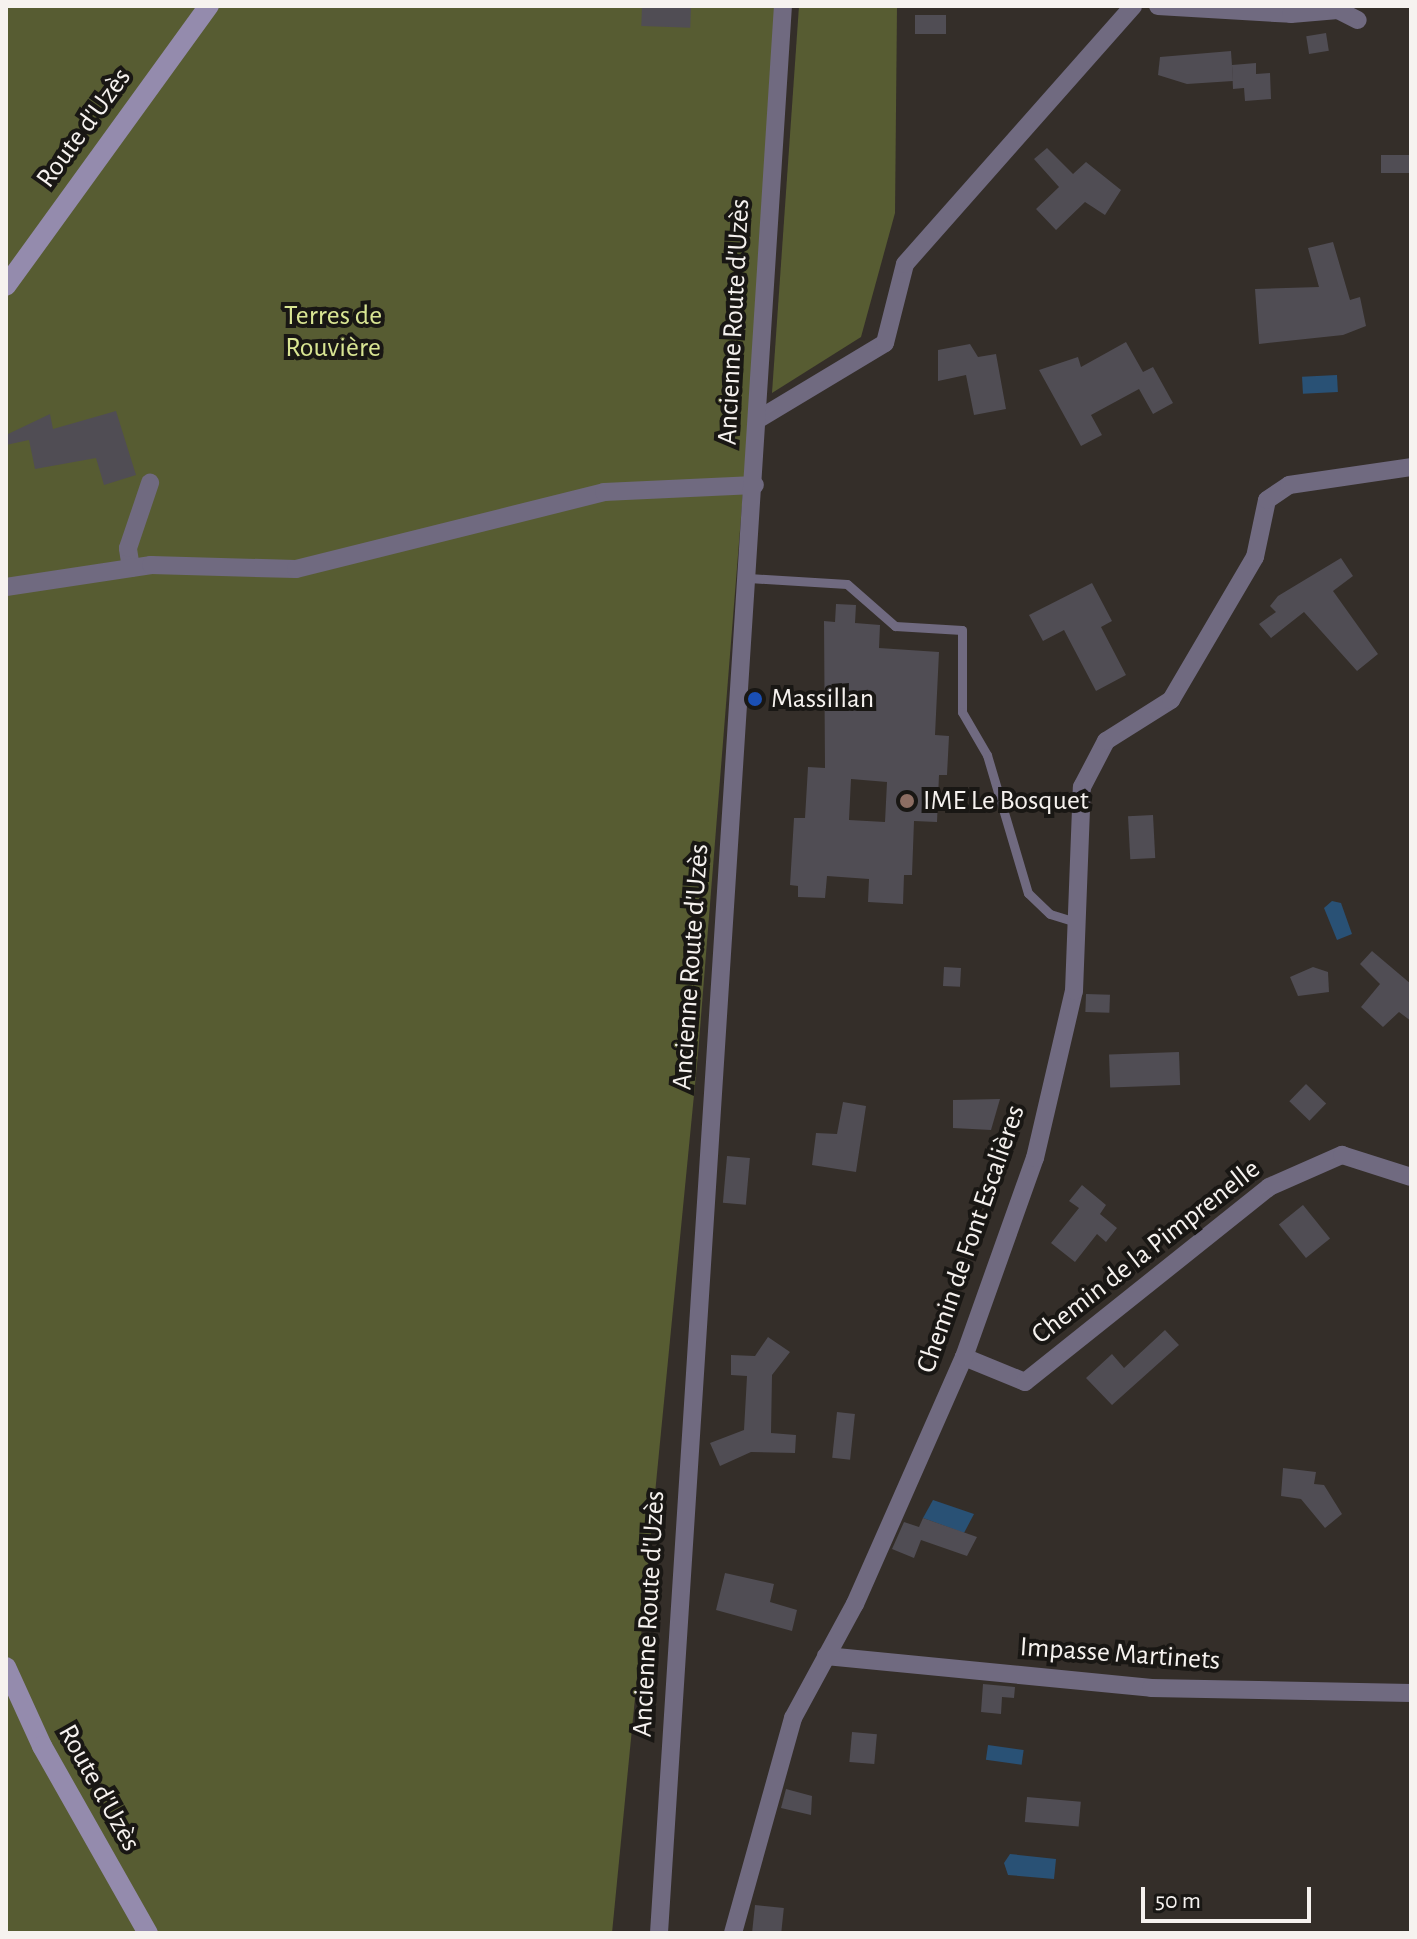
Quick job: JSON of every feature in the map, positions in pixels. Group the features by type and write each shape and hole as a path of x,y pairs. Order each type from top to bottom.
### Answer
{"main road":[{"name":"Route d'Uzès","path":"6,286 209,6"},
{"name":"Route d'Uzès","path":"6,1667 42,1746 148,1933"}],"street":[{"name":"Ancienne Route d'Uzès","path":"659,1933 691,1361 749,578 760,295 783,6"},
{"path":"757,420 885,343 905,264 1133,6"},
{"path":"1158,6 1244,13 1338,10 1358,20"},
{"name":"Chemin de Font Escalières","path":"733,1933 793,1718 826,1656 964,1357 1035,1158 1074,991 1082,787 1106,741 1171,700 1255,557 1267,500 1289,485 1411,467"},
{"path":"131,568 128,548 150,483"},
{"path":"6,587 131,568 296,569 591,494 755,485"},
{"name":"Chemin de la Pimprenelle","path":"964,1357 1025,1382 1269,1187 1342,1155 1411,1177"},
{"name":"Impasse Martinets","path":"826,1656 1151,1688 1411,1693"}],"lane":[{"path":"749,578 847,584 895,626 962,630 962,712 987,755 1028,893 1050,914 1077,922"}],"green space":[{"name":"Terres de Rouvière","path":"6,6 782,6 698,1054 612,1933 6,1933"},
{"path":"799,6 897,6 895,213 861,337 772,393"}],"water":[{"path":"1337,375 1338,392 1303,394 1302,377"},
{"path":"1332,901 1341,903 1352,934 1337,940 1324,908"},
{"path":"933,1500 974,1514 964,1533 923,1518"},
{"path":"988,1745 1024,1750 1022,1765 986,1760"},
{"path":"1010,1854 1056,1859 1054,1879 1008,1875 1004,1863"}],"building":[{"path":"642,6 691,8 690,28 641,26"},
{"path":"915,15 946,15 946,34 915,34"},
{"path":"1326,33 1329,51 1309,54 1306,36"},
{"path":"1231,51 1233,81 1187,84 1158,75 1160,57"},
{"path":"1256,63 1256,74 1270,73 1271,99 1245,101 1244,88 1233,89 1232,65"},
{"path":"1047,148 1073,174 1086,162 1121,190 1105,215 1085,202 1056,230 1036,209 1059,187 1034,159"},
{"path":"1381,155 1411,155 1411,173 1381,173"},
{"path":"1333,242 1350,300 1360,297 1366,326 1343,335 1259,344 1255,289 1319,287 1308,248"},
{"path":"1126,342 1143,372 1153,367 1173,403 1153,414 1139,389 1091,415 1102,435 1081,446 1039,370 1078,357 1081,367"},
{"path":"970,344 978,357 996,354 1006,409 974,415 966,375 938,381 938,350"},
{"path":"116,411 136,475 104,485 96,458 35,469 29,440 6,445 6,435 50,414 53,429"},
{"path":"1341,558 1353,576 1333,591 1378,654 1357,671 1304,612 1271,638 1259,624 1276,612 1270,606 1278,596"},
{"path":"1092,583 1112,621 1101,627 1126,675 1096,691 1064,630 1043,641 1029,615"},
{"path":"836,604 856,605 855,623 880,625 879,648 939,652 935,735 949,736 947,775 939,775 937,822 914,821 912,875 904,875 903,904 868,902 869,879 827,876 825,898 798,897 798,886 790,885 794,818 805,818 808,767 825,768 824,621 835,622","holes":["851,779 887,782 885,822 849,820"]},
{"path":"1153,815 1155,858 1130,859 1128,816"},
{"path":"1372,951 1411,984 1411,1021 1399,1012 1383,1027 1361,1007 1380,984 1360,964"},
{"path":"944,967 961,968 960,987 943,986"},
{"path":"1313,967 1328,972 1329,992 1298,996 1290,977"},
{"path":"1086,994 1110,995 1109,1013 1085,1012"},
{"path":"1179,1052 1180,1085 1110,1087 1109,1054"},
{"path":"1306,1084 1326,1103 1309,1121 1289,1101"},
{"path":"1000,1099 991,1130 953,1128 953,1100"},
{"path":"843,1102 866,1106 856,1172 812,1165 816,1133 837,1134"},
{"path":"727,1156 750,1158 746,1205 723,1203"},
{"path":"1082,1185 1106,1205 1100,1214 1117,1228 1106,1242 1097,1234 1075,1262 1051,1243 1079,1208 1069,1201"},
{"path":"1303,1205 1330,1238 1306,1258 1279,1225"},
{"path":"1165,1330 1179,1345 1112,1405 1086,1378 1112,1354 1124,1368"},
{"path":"768,1337 790,1352 772,1375 771,1433 796,1435 795,1453 751,1452 720,1466 710,1443 744,1430 747,1376 731,1375 731,1355 755,1356"},
{"path":"837,1412 855,1414 850,1460 832,1458"},
{"path":"1283,1468 1316,1472 1314,1484 1324,1485 1342,1514 1325,1528 1301,1499 1281,1496"},
{"path":"923,1518 977,1537 967,1556 921,1540 914,1558 892,1549 904,1522 919,1527"},
{"path":"725,1573 774,1584 770,1602 797,1610 792,1631 716,1610"},
{"path":"983,1684 1015,1687 1014,1698 1002,1697 1001,1714 981,1712"},
{"path":"852,1732 877,1734 874,1764 849,1762"},
{"path":"786,1789 812,1796 811,1815 781,1808"},
{"path":"1027,1797 1081,1802 1079,1827 1025,1822"},
{"path":"755,1905 784,1908 781,1933 752,1933"}],"place":[{"name":"Massillan","path":"755,699"},
{"name":"IME Le Bosquet","path":"907,801"}]}
